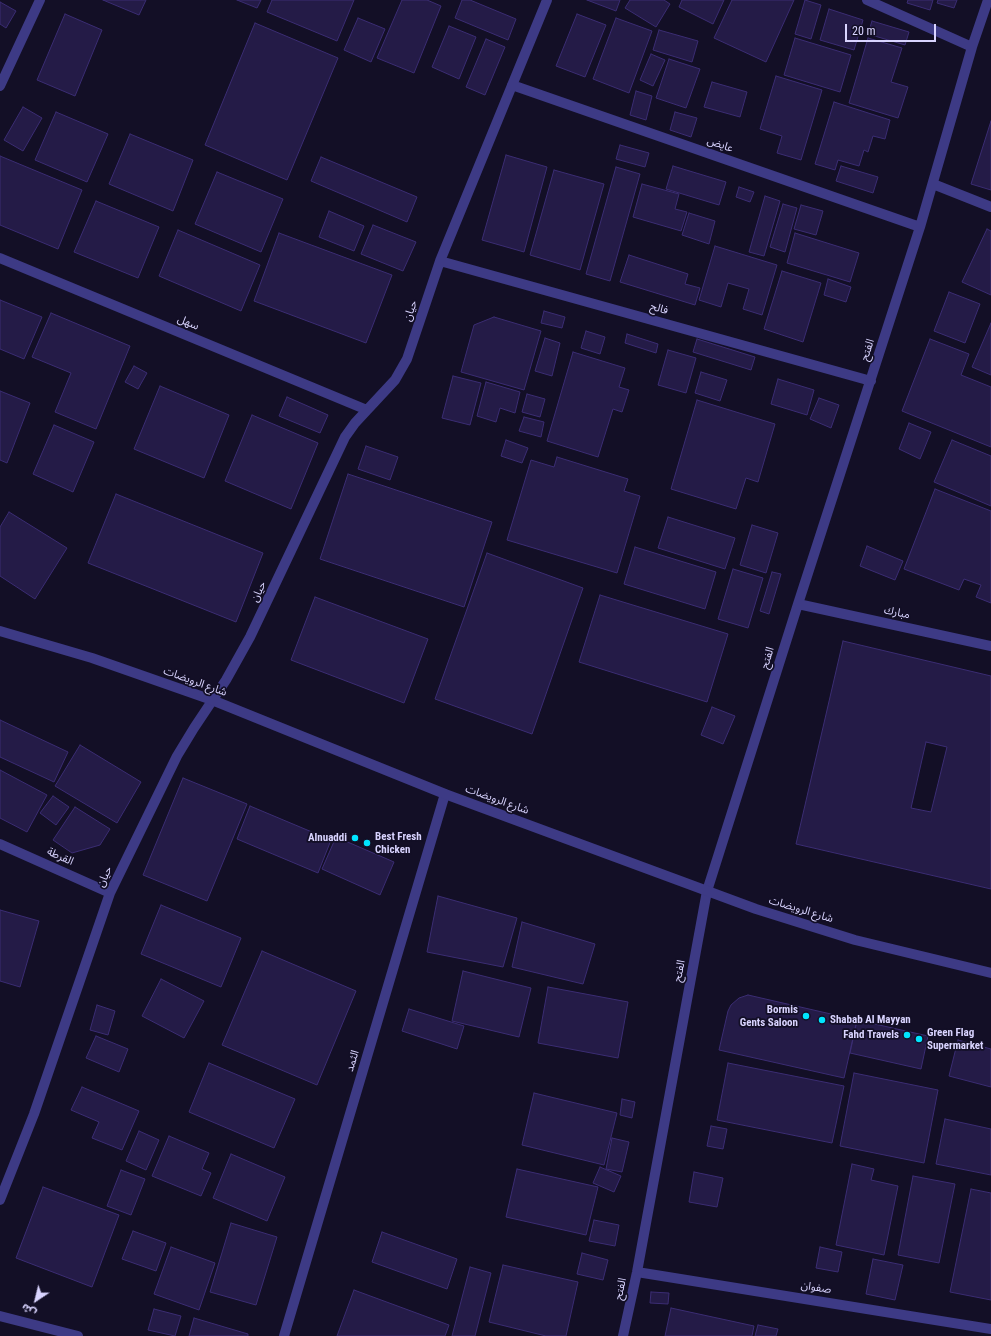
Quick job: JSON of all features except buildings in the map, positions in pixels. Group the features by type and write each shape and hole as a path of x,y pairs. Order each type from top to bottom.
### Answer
{"street":[{"path":"0,86 40,0"},
{"name":"حيان","path":"0,1200 34,1114 110,893 177,756 226,680 250,637 336,452 355,422 395,380 407,359 440,261 547,0"},
{"path":"867,0 972,47"},
{"name":"الفتح","path":"623,1336 637,1272 707,892 920,227 972,47 988,0"},
{"name":"عايض","path":"512,86 920,227"},
{"path":"933,184 991,208"},
{"name":"سهل","path":"0,258 367,410"},
{"name":"فالح","path":"440,261 871,381"},
{"name":"مبارك","path":"798,604 991,646"},
{"name":"شارع الرويضات","path":"0,631 99,661 212,700 446,794 707,892 841,935 991,973"},
{"name":"الثمد","path":"284,1336 446,794"},
{"name":"القرطة","path":"0,844 110,893"},
{"name":"صفوان","path":"637,1272 991,1329"},
{"path":"0,1316 78,1336"}],"place":[{"name":"Alnuaddi","path":"355,838"},
{"name":"Best Fresh Chicken","path":"367,843"},
{"name":"Bormis Gents Saloon","path":"806,1016"},
{"name":"Shabab Al Mayyan","path":"822,1020"},
{"name":"Fahd Travels","path":"907,1035"},
{"name":"Green Flag Supermarket","path":"919,1039"}]}
